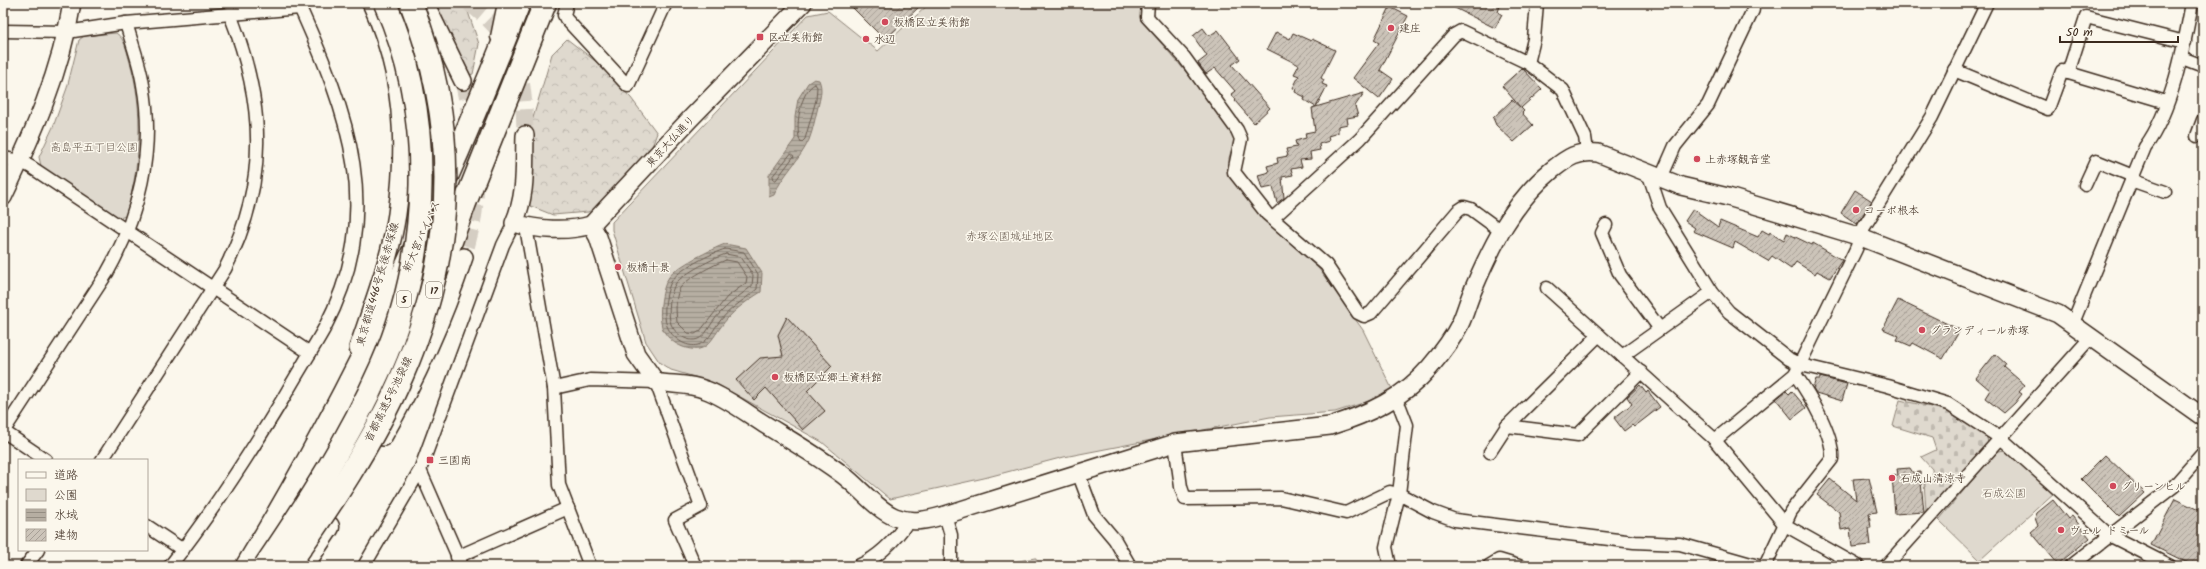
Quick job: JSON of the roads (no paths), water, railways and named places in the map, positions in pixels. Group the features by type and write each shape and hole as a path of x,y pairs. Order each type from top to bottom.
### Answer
{"highway":[{"name":"首都高速5号池袋線","path":"265,566 294,523 337,452 365,401 382,365 412,265 420,185 419,141 410,81 402,50 385,3"},
{"name":"首都高速5号池袋線","path":"288,566 337,493 391,400 416,339 428,303 436,270 445,213 447,179 445,142 436,81 428,50 411,3"},
{"name":"新大宮バイパス","path":"247,566 279,514 330,421 389,306 490,78 519,3"},
{"name":"17","path":"302,566 377,448 401,396 418,348 439,276 462,209 545,3"}],"street":[{"path":"3,197 48,97 67,32 72,3"},
{"name":"東京都道446号長後赤塚線","path":"330,421 357,351 381,278 397,215 401,177 401,113 389,52 372,3"},
{"path":"425,3 463,81"},
{"path":"490,78 504,3"},
{"path":"567,3 564,15 566,19 628,86 666,3"},
{"name":"東京大仏通り","path":"591,225 689,120 803,3"},
{"path":"1148,3 1147,17 1184,57 1237,130 1241,139 1234,172 1267,214 1274,218 1326,265 1358,313 1364,316 1371,313 1458,211 1464,207 1471,209 1501,231"},
{"path":"1528,63 1534,39 1537,3"},
{"path":"1715,440 1798,370 1861,237 1864,227 1932,117 1987,3"},
{"path":"3,31 67,32 299,5 332,82 346,122 354,163 357,205 354,245 346,275 324,328 310,352 233,477 183,550 170,566"},
{"path":"2073,323 2145,147 2155,133 2182,58 2185,42 2196,6"},
{"path":"1753,10 1708,105 1675,146 1655,175 1660,208 1712,292 1729,312 1789,360 1798,370 1833,449 1832,458 1791,512 1765,566"},
{"path":"103,459 213,289 239,241 250,202 256,166 258,126 253,87 244,49 230,14"},
{"path":"2068,73 2086,17 2185,42"},
{"path":"45,459 3,431 107,273 128,230 141,189 146,154 147,118 143,85 126,24"},
{"path":"1274,218 1360,140 1457,33 1464,31 1528,63 1563,90 1585,138 1587,152"},
{"path":"2182,58 2203,66"},
{"path":"1954,70 2048,109 2062,71 2166,102"},
{"path":"2197,136 2203,120"},
{"path":"525,135 525,189 520,209 520,225 554,388 559,485 590,566"},
{"path":"554,388 590,380 656,382 673,385 686,385 705,389 726,400 818,458 894,516 909,520 921,521 1079,475 1175,443 1330,426 1351,419 1394,398 1423,375 1449,342 1460,324 1475,285 1501,231 1522,199 1543,178 1565,160 1580,152 1587,152 1598,153 1681,186 1728,197 1861,237 2058,314 2092,336 2203,417"},
{"path":"3,158 20,161 128,230 213,289 310,352"},
{"path":"2085,185 2096,161 2165,192"},
{"path":"1606,224 1602,233 1620,275 1660,329"},
{"path":"520,225 574,229 591,225 598,237 636,354 656,382 701,506 675,520 695,566"},
{"path":"364,566 420,470 503,245 520,225"},
{"path":"377,448 415,379 444,313 464,257"},
{"path":"1547,288 1715,440 1785,525 1858,566"},
{"path":"1622,356 1712,292"},
{"path":"1490,452 1507,426 1599,335"},
{"path":"1886,566 2002,439 2092,336"},
{"path":"1798,370 1888,386 1948,404 2002,439 2109,535 2170,566"},
{"path":"1507,426 1578,435 1641,372"},
{"path":"1390,566 1386,547 1399,494 1407,425 1394,398"},
{"path":"1175,443 1181,487 1185,499 1281,498 1346,513 1390,492 1399,494 1433,512 1455,520 1634,542 1680,544 1758,566"},
{"path":"2070,566 2174,486 2203,453"},
{"path":"420,470 460,561 568,508"},
{"path":"1079,475 1094,515 1115,540 1130,566"},
{"path":"945,515 950,535 951,566"},
{"path":"858,566 870,561 897,538 909,520"},
{"path":"148,527 183,550"},
{"path":"26,566 37,551"},
{"path":"1489,566 1499,560 1519,566"}],"water":[{"path":"814,79 819,80 821,94 809,140 777,188 774,195 769,197 769,175 795,139 795,117 798,99 808,83"},
{"path":"725,244 746,248 762,273 761,292 734,312 724,322 706,346 699,349 682,347 668,337 662,327 660,315 664,287 669,277 679,268"}],"tunnel":[{"path":"469,3 486,17 499,31 509,45 516,61 523,95 525,135"},
{"path":"463,81 470,114 476,179 474,212 464,257"}],"place":[{"name":"板橋区立美術館","path":"885,22"},
{"name":"建庄","path":"1391,28"},
{"name":"区立美術館","path":"760,37"},
{"name":"水辺","path":"866,39"},
{"name":"上赤塚観音堂","path":"1697,159"},
{"name":"コーポ根本","path":"1856,210"},
{"name":"板橋十景","path":"618,267"},
{"name":"グランディール赤塚","path":"1922,330"},
{"name":"板橋区立郷土資料館","path":"775,377"},
{"name":"三園南","path":"430,460"},
{"name":"石成山清涼寺","path":"1892,478"},
{"name":"グリーンヒル","path":"2113,486"},
{"name":"ヴェル ドミール","path":"2061,530"}],"park label":[{"name":"高島平五丁目公園","path":"94,147"},
{"name":"赤塚公園城址地区","path":"1010,236"},
{"name":"石成公園","path":"2004,493"}]}
